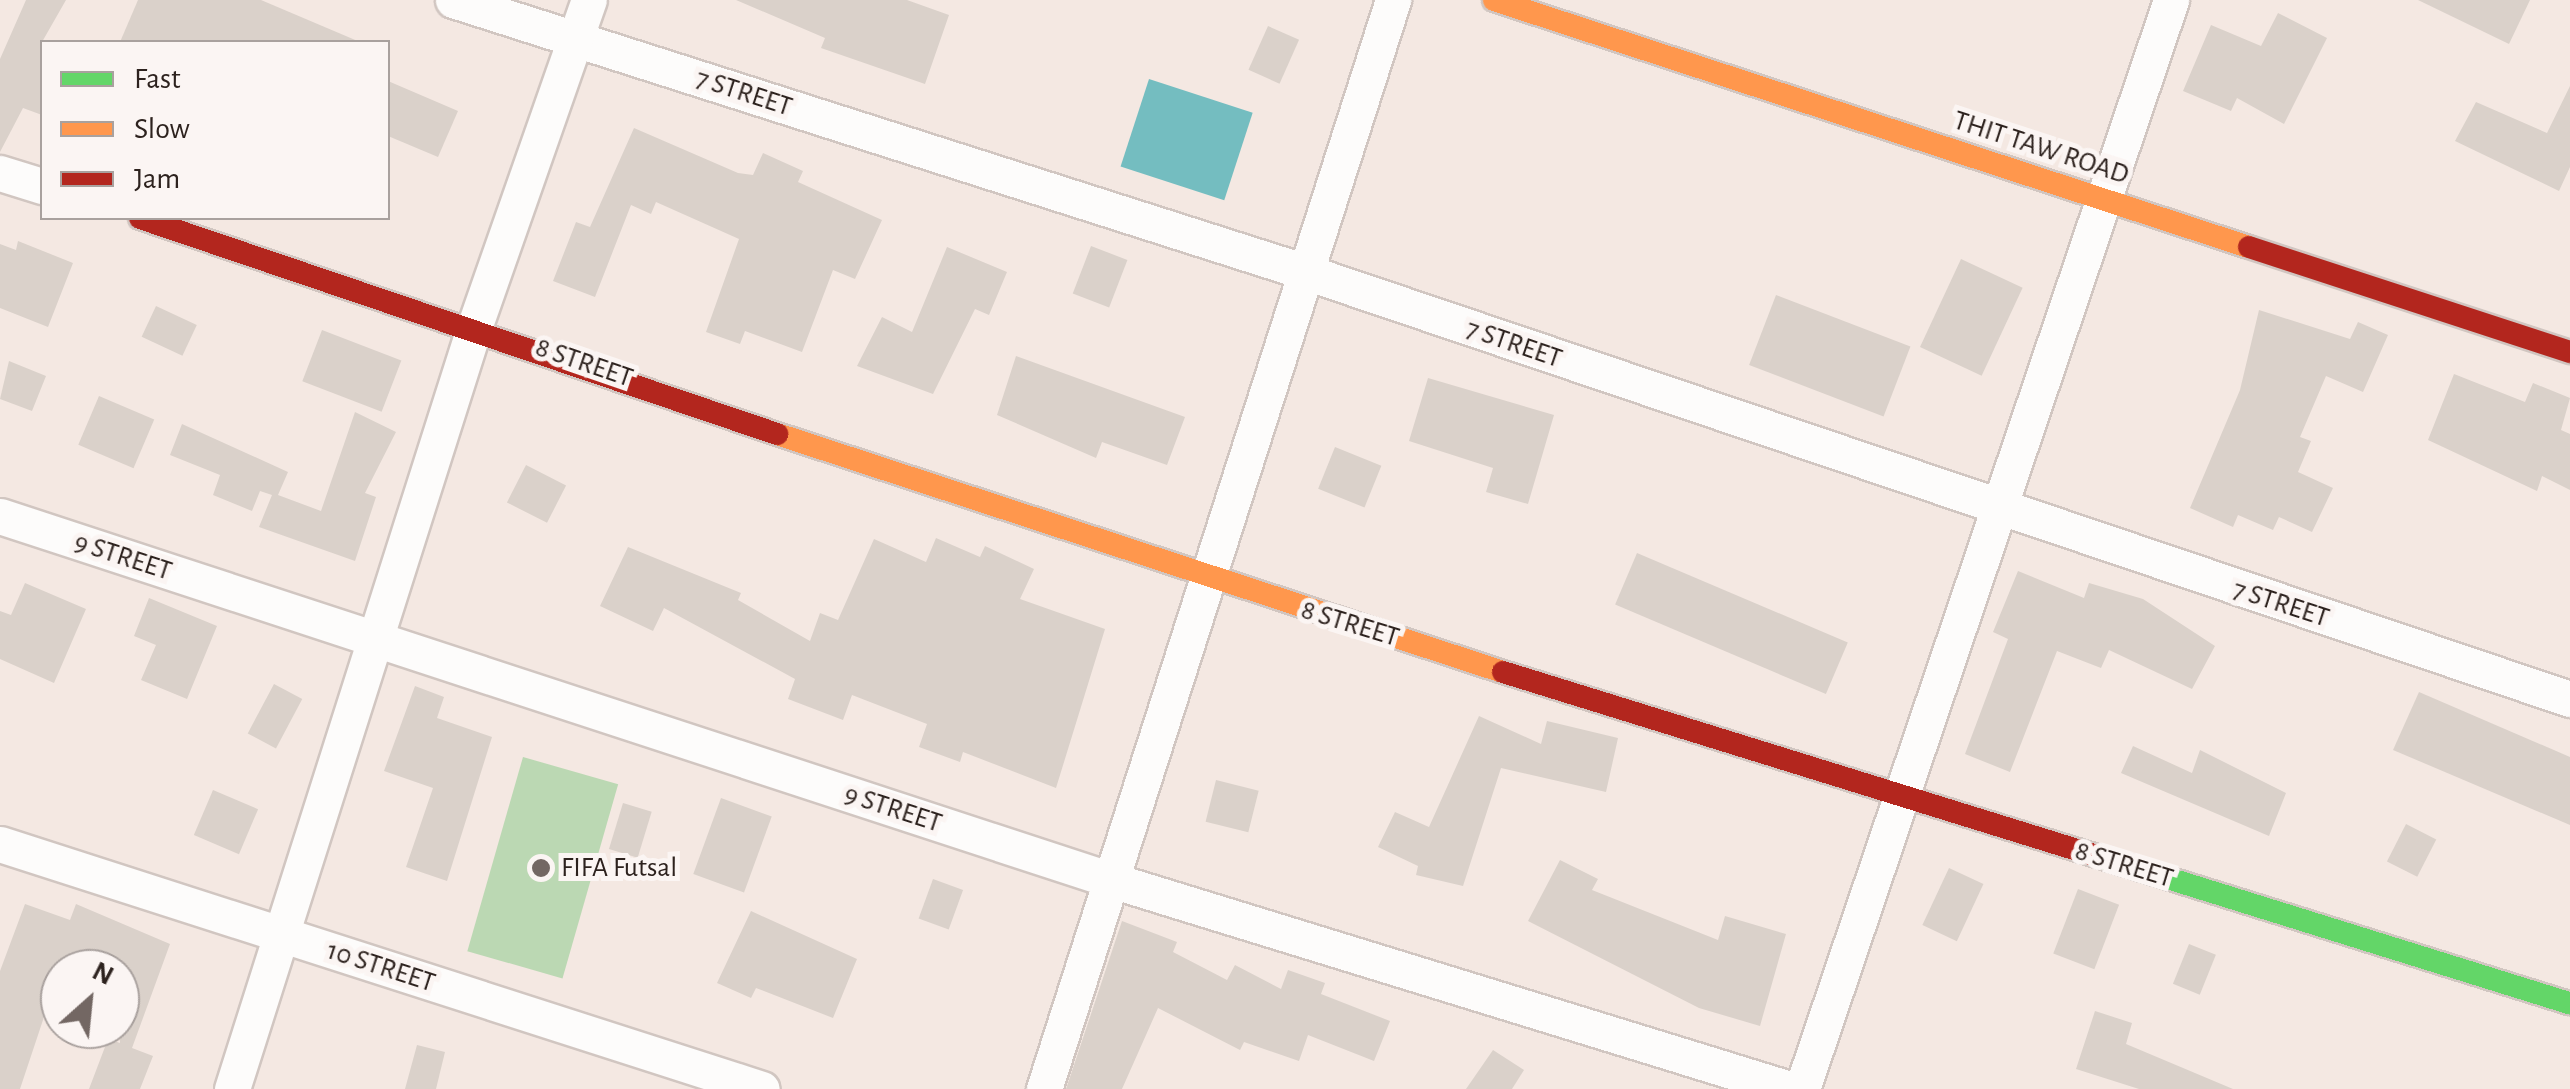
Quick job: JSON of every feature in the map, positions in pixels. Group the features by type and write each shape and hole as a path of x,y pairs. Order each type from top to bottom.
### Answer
{"street":[{"name":"7 STREET","path":"454,0 1306,272 2005,513 2570,699"},
{"path":"232,1089 378,640 474,325 588,0"},
{"path":"1044,1089 1203,578 1393,0"},
{"name":"THIT TAW ROAD","path":"1494,0 2570,352"},
{"path":"1802,1089 1901,796 2005,513 2172,0"},
{"path":"0,172 40,185"},
{"name":"8 STREET","path":"146,220 474,325 1203,578 2570,1002"},
{"name":"9 STREET","path":"0,516 1111,880 1790,1089"},
{"name":"10 STREET","path":"0,844 762,1089"}],"green space":[{"name":"FIFA Futsal","path":"523,757 618,784 562,978 467,951"}],"water":[{"path":"1149,79 1253,113 1224,200 1121,166"}],"building":[{"path":"26,0 66,0 40,40 40,114 23,108 0,152 0,59"},
{"path":"138,0 261,0 355,40 121,40"},
{"path":"736,0 907,0 949,15 925,84 821,48 825,38"},
{"path":"2418,0 2530,0 2509,44"},
{"path":"2278,13 2327,38 2284,124 2237,98 2231,111 2183,91 2211,25 2261,46"},
{"path":"1268,26 1299,40 1280,84 1248,70"},
{"path":"390,82 458,111 438,157 390,137"},
{"path":"2570,86 2570,167 2559,191 2455,141 2476,102 2547,133"},
{"path":"634,128 738,173 753,175 763,153 803,171 798,182 882,220 855,279 833,270 802,352 745,331 740,344 706,332 739,239 656,202 651,214 631,205 595,297 553,281 576,222 590,227"},
{"path":"18,241 73,263 48,327 0,308 0,244 16,250"},
{"path":"1091,246 1127,260 1109,308 1073,294"},
{"path":"947,247 1007,272 989,315 975,309 933,394 857,366 882,317 912,332"},
{"path":"1961,259 2023,288 1982,376 1920,347"},
{"path":"1776,295 1910,347 1884,417 1749,365"},
{"path":"156,306 197,325 182,356 142,337"},
{"path":"2259,310 2350,339 2358,322 2388,335 2363,392 2326,376 2300,437 2311,441 2298,472 2333,488 2312,532 2279,517 2273,530 2238,515 2233,527 2190,508 2240,390"},
{"path":"322,330 401,360 382,412 302,381"},
{"path":"1016,356 1185,417 1167,465 1102,442 1096,458 997,415"},
{"path":"9,361 46,376 32,411 0,399"},
{"path":"2454,374 2525,402 2533,383 2570,398 2561,430 2570,434 2570,490 2542,476 2537,491 2428,440"},
{"path":"1428,378 1554,415 1528,504 1486,492 1493,468 1409,441"},
{"path":"99,396 154,419 134,468 78,445"},
{"path":"355,412 396,432 365,493 376,497 355,561 259,527 272,495 260,491 252,511 213,495 220,475 170,455 182,424 288,472 278,495 321,511"},
{"path":"1335,447 1381,466 1365,507 1318,489"},
{"path":"526,465 566,485 547,523 507,502"},
{"path":"936,538 980,557 985,546 1034,569 1020,599 1105,629 1056,788 963,752 960,762 919,747 927,724 852,695 843,720 788,699 795,679 664,608 653,631 600,606 628,547 741,593 738,600 810,641 820,613 838,620 874,539 926,562"},
{"path":"1637,553 1848,642 1826,694 1615,605"},
{"path":"2018,571 2084,598 2089,583 2143,599 2215,646 2192,689 2109,650 2101,668 2057,651 2010,772 1965,754 2008,639 1993,632"},
{"path":"25,583 86,609 54,683 0,659 0,611 11,615"},
{"path":"149,598 217,626 187,699 141,680 156,645 134,636"},
{"path":"274,684 302,699 276,748 248,733"},
{"path":"415,686 444,697 437,718 492,737 447,881 406,867 433,788 384,771"},
{"path":"2419,692 2570,757 2570,825 2393,750"},
{"path":"1479,716 1541,744 1547,721 1618,738 1606,792 1501,768 1463,886 1416,875 1418,866 1378,847 1395,812 1429,827"},
{"path":"2133,746 2192,773 2200,750 2286,793 2269,836 2121,773"},
{"path":"1216,780 1259,791 1248,832 1206,822"},
{"path":"213,790 258,809 239,854 194,835"},
{"path":"721,798 772,816 744,893 693,874"},
{"path":"623,803 652,812 638,858 609,849"},
{"path":"2406,824 2436,839 2417,877 2387,861"},
{"path":"1560,860 1598,879 1592,890 1718,940 1725,916 1786,934 1760,1026 1699,1008 1528,921"},
{"path":"1949,868 1983,884 1957,941 1922,925"},
{"path":"933,879 963,890 949,929 919,918"},
{"path":"2078,889 2119,905 2094,969 2053,953"},
{"path":"25,904 70,920 76,904 170,944 140,1026 140,949 40,949 40,1029 20,1089 0,1089 0,971"},
{"path":"751,911 857,959 833,1018 756,988 751,998 717,983"},
{"path":"1122,921 1177,942 1173,952 1227,980 1235,965 1281,989 1288,970 1325,983 1321,994 1390,1021 1374,1061 1308,1035 1299,1061 1244,1042 1240,1050 1158,1008 1122,1089 1066,1089"},
{"path":"2189,944 2216,955 2200,995 2173,984"},
{"path":"2095,1011 2132,1023 2126,1044 2233,1089 2139,1089 2076,1069"},
{"path":"417,1045 445,1052 436,1089 405,1089"},
{"path":"104,1049 135,1049 153,1056 140,1089 89,1089"},
{"path":"1493,1050 1524,1070 1512,1089 1466,1089"}],"traffic: fast":[{"path":"2100,857 2570,1003"}],"traffic: slow":[{"path":"1494,0 2249,247"},
{"path":"777,434 1503,672"}],"traffic: jam":[{"path":"146,220 777,434"},
{"path":"2249,247 2570,352"},
{"path":"1503,672 2100,857"}],"place":[{"name":"FIFA Futsal","path":"541,868"}]}
